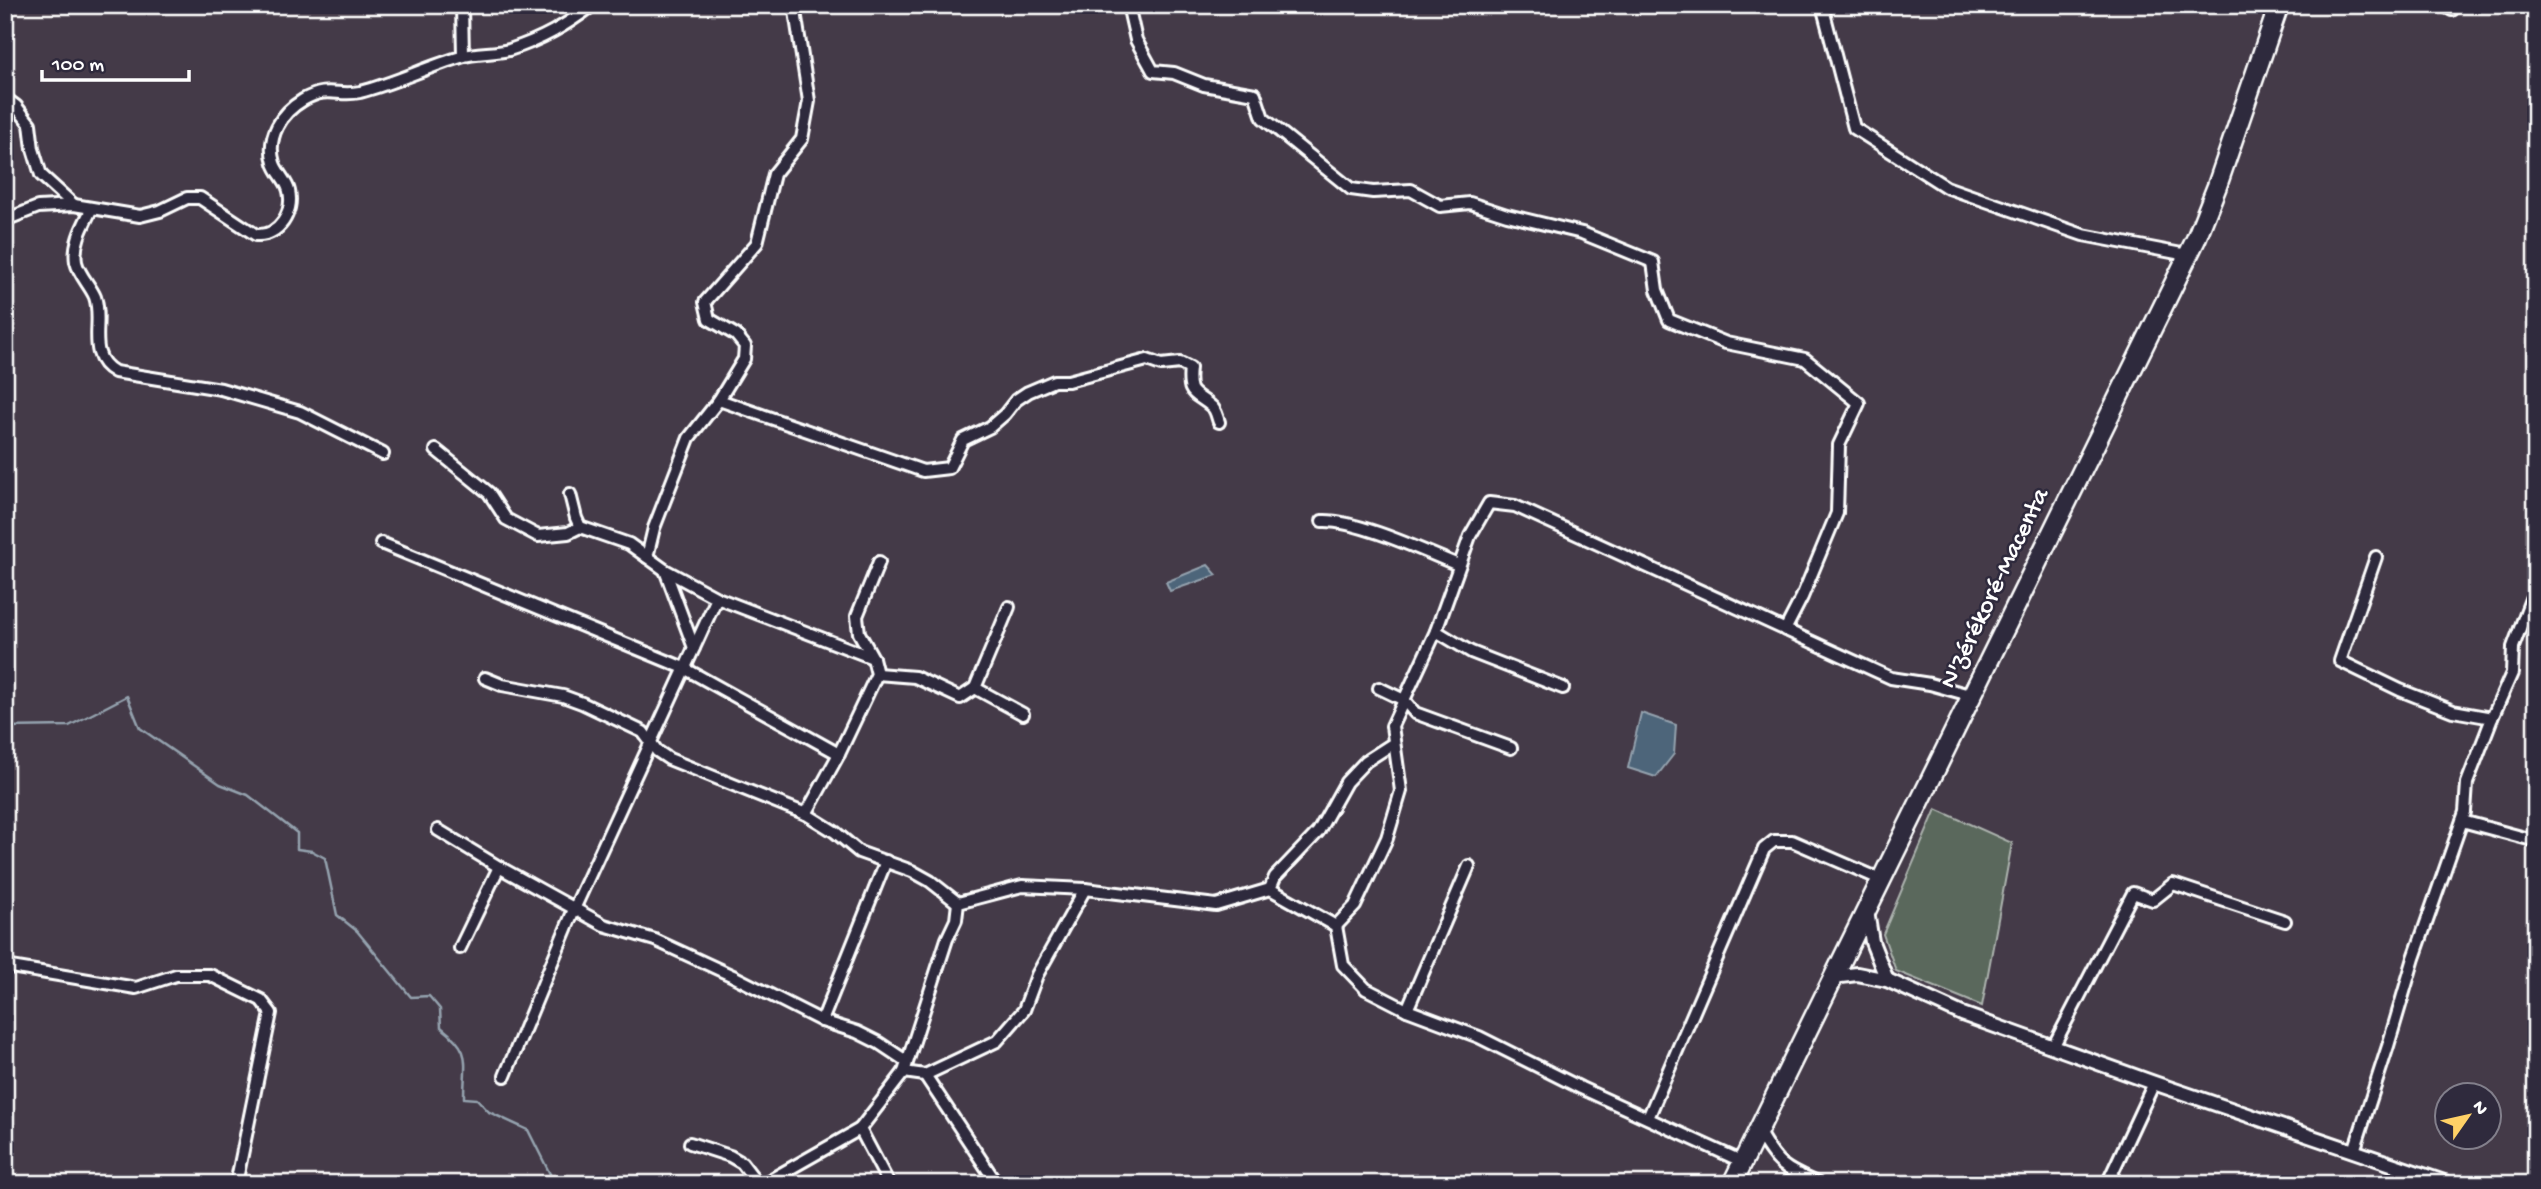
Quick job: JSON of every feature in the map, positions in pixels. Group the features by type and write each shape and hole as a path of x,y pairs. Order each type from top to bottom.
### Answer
{"highway":[{"name":"N'zérékoré-Macenta","path":"1732,1184 2187,255 2217,186 2279,5"}],"street":[{"path":"462,5 463,56"},
{"path":"5,220 38,207 74,205 91,210 140,216 160,211 187,198 200,198 256,235 265,236 276,230 287,215 289,191 274,162 272,140 280,119 302,101 324,91 356,93 463,56 507,50 560,30 593,5"},
{"path":"648,557 654,528 689,438 719,400 744,359 745,346 736,335 709,319 705,302 757,243 774,174 802,139 809,101 794,5"},
{"path":"1124,5 1129,9 1136,40 1153,71 1174,73 1205,85 1255,94 1262,118 1351,189 1373,192 1411,190 1440,206 1470,203 1507,215 1583,233 1653,262 1657,290 1670,320 1727,343 1805,359 1859,403 1839,444 1837,513 1802,597 1785,630"},
{"path":"1822,5 1854,128 1946,187 2083,235 2187,255"},
{"path":"5,98 16,106 30,124 33,149 41,175 74,205"},
{"path":"91,210 76,242 76,263 96,301 98,309 95,338 103,364 115,372 221,389 300,412 383,454"},
{"path":"719,400 923,471 949,468 963,440 990,427 1028,391 1054,382 1068,381 1147,360 1161,365 1180,363 1190,368 1189,381 1193,394 1213,407 1219,422"},
{"path":"436,450 489,493 506,519 538,536 568,533 580,527 629,544 665,570 717,598 873,658"},
{"path":"570,494 580,527"},
{"path":"1336,926 1355,906 1387,838 1401,791 1392,726 1436,631 1470,536 1489,503 1515,506 1891,678 1930,684 1973,696"},
{"path":"1322,521 1371,532 1458,565"},
{"path":"381,543 684,668 839,754"},
{"path":"2376,557 2340,661 2400,690 2453,711 2492,718"},
{"path":"806,814 839,754 877,674 873,658 859,633 857,616 879,562"},
{"path":"665,570 694,648"},
{"path":"2354,1150 2414,958 2465,812 2468,783 2512,673 2513,647 2531,599 2536,593"},
{"path":"505,1076 575,907 717,598"},
{"path":"877,674 915,677 960,698 975,688 1009,607"},
{"path":"1436,631 1471,652 1563,688"},
{"path":"485,678 502,685 563,696 643,732 657,751 669,759 806,814 835,832 859,852 912,871 958,903"},
{"path":"975,688 1023,714"},
{"path":"1379,688 1404,700 1415,713 1511,748"},
{"path":"1270,889 1275,877 1318,832 1346,782 1366,761 1394,743"},
{"path":"2462,821 2536,841"},
{"path":"438,830 604,925 655,940 822,1021 857,1032 879,1043 905,1067 925,1075 997,1184"},
{"path":"1648,1118 1764,849 1774,841 1792,841 1882,880"},
{"path":"822,1021 886,861"},
{"path":"1407,1010 1469,866"},
{"path":"460,948 499,867"},
{"path":"2053,1046 2133,893 2153,900 2173,884 2285,921"},
{"path":"958,903 1022,886 1085,889 1216,905 1270,889 1336,926"},
{"path":"925,1075 997,1041 1024,1010 1037,975 1085,889"},
{"path":"763,1184 781,1179 859,1129 905,1067 956,920 958,903"},
{"path":"1867,911 1872,942 1887,980"},
{"path":"1336,926 1343,965 1366,989 1407,1010 1479,1037 1743,1163"},
{"path":"5,966 135,988 176,975 211,975 261,1000 271,1013 236,1184"},
{"path":"1833,977 1857,974 1887,980 1962,1014 2449,1184"},
{"path":"2107,1184 2154,1083"},
{"path":"859,1129 889,1184"},
{"path":"1757,1129 1769,1151 1786,1170 1819,1184"},
{"path":"690,1143 742,1163 758,1184"},
{"path":"1091,1184 1098,1184"}],"green space":[{"path":"1936,809 2012,843 1982,1006 1896,971 1883,934"}],"water":[{"path":"1208,565 1217,575 1170,591 1166,582"},
{"path":"1641,713 1676,725 1674,754 1656,777 1628,768"}],"waterway":[{"path":"5,727 69,726 127,696 140,728 220,784 248,795 297,833 297,849 312,851 325,858 337,915 357,931 411,997 429,996 440,1009 441,1027 462,1050 465,1065 464,1098 477,1099 489,1112 528,1130 555,1184"}]}
